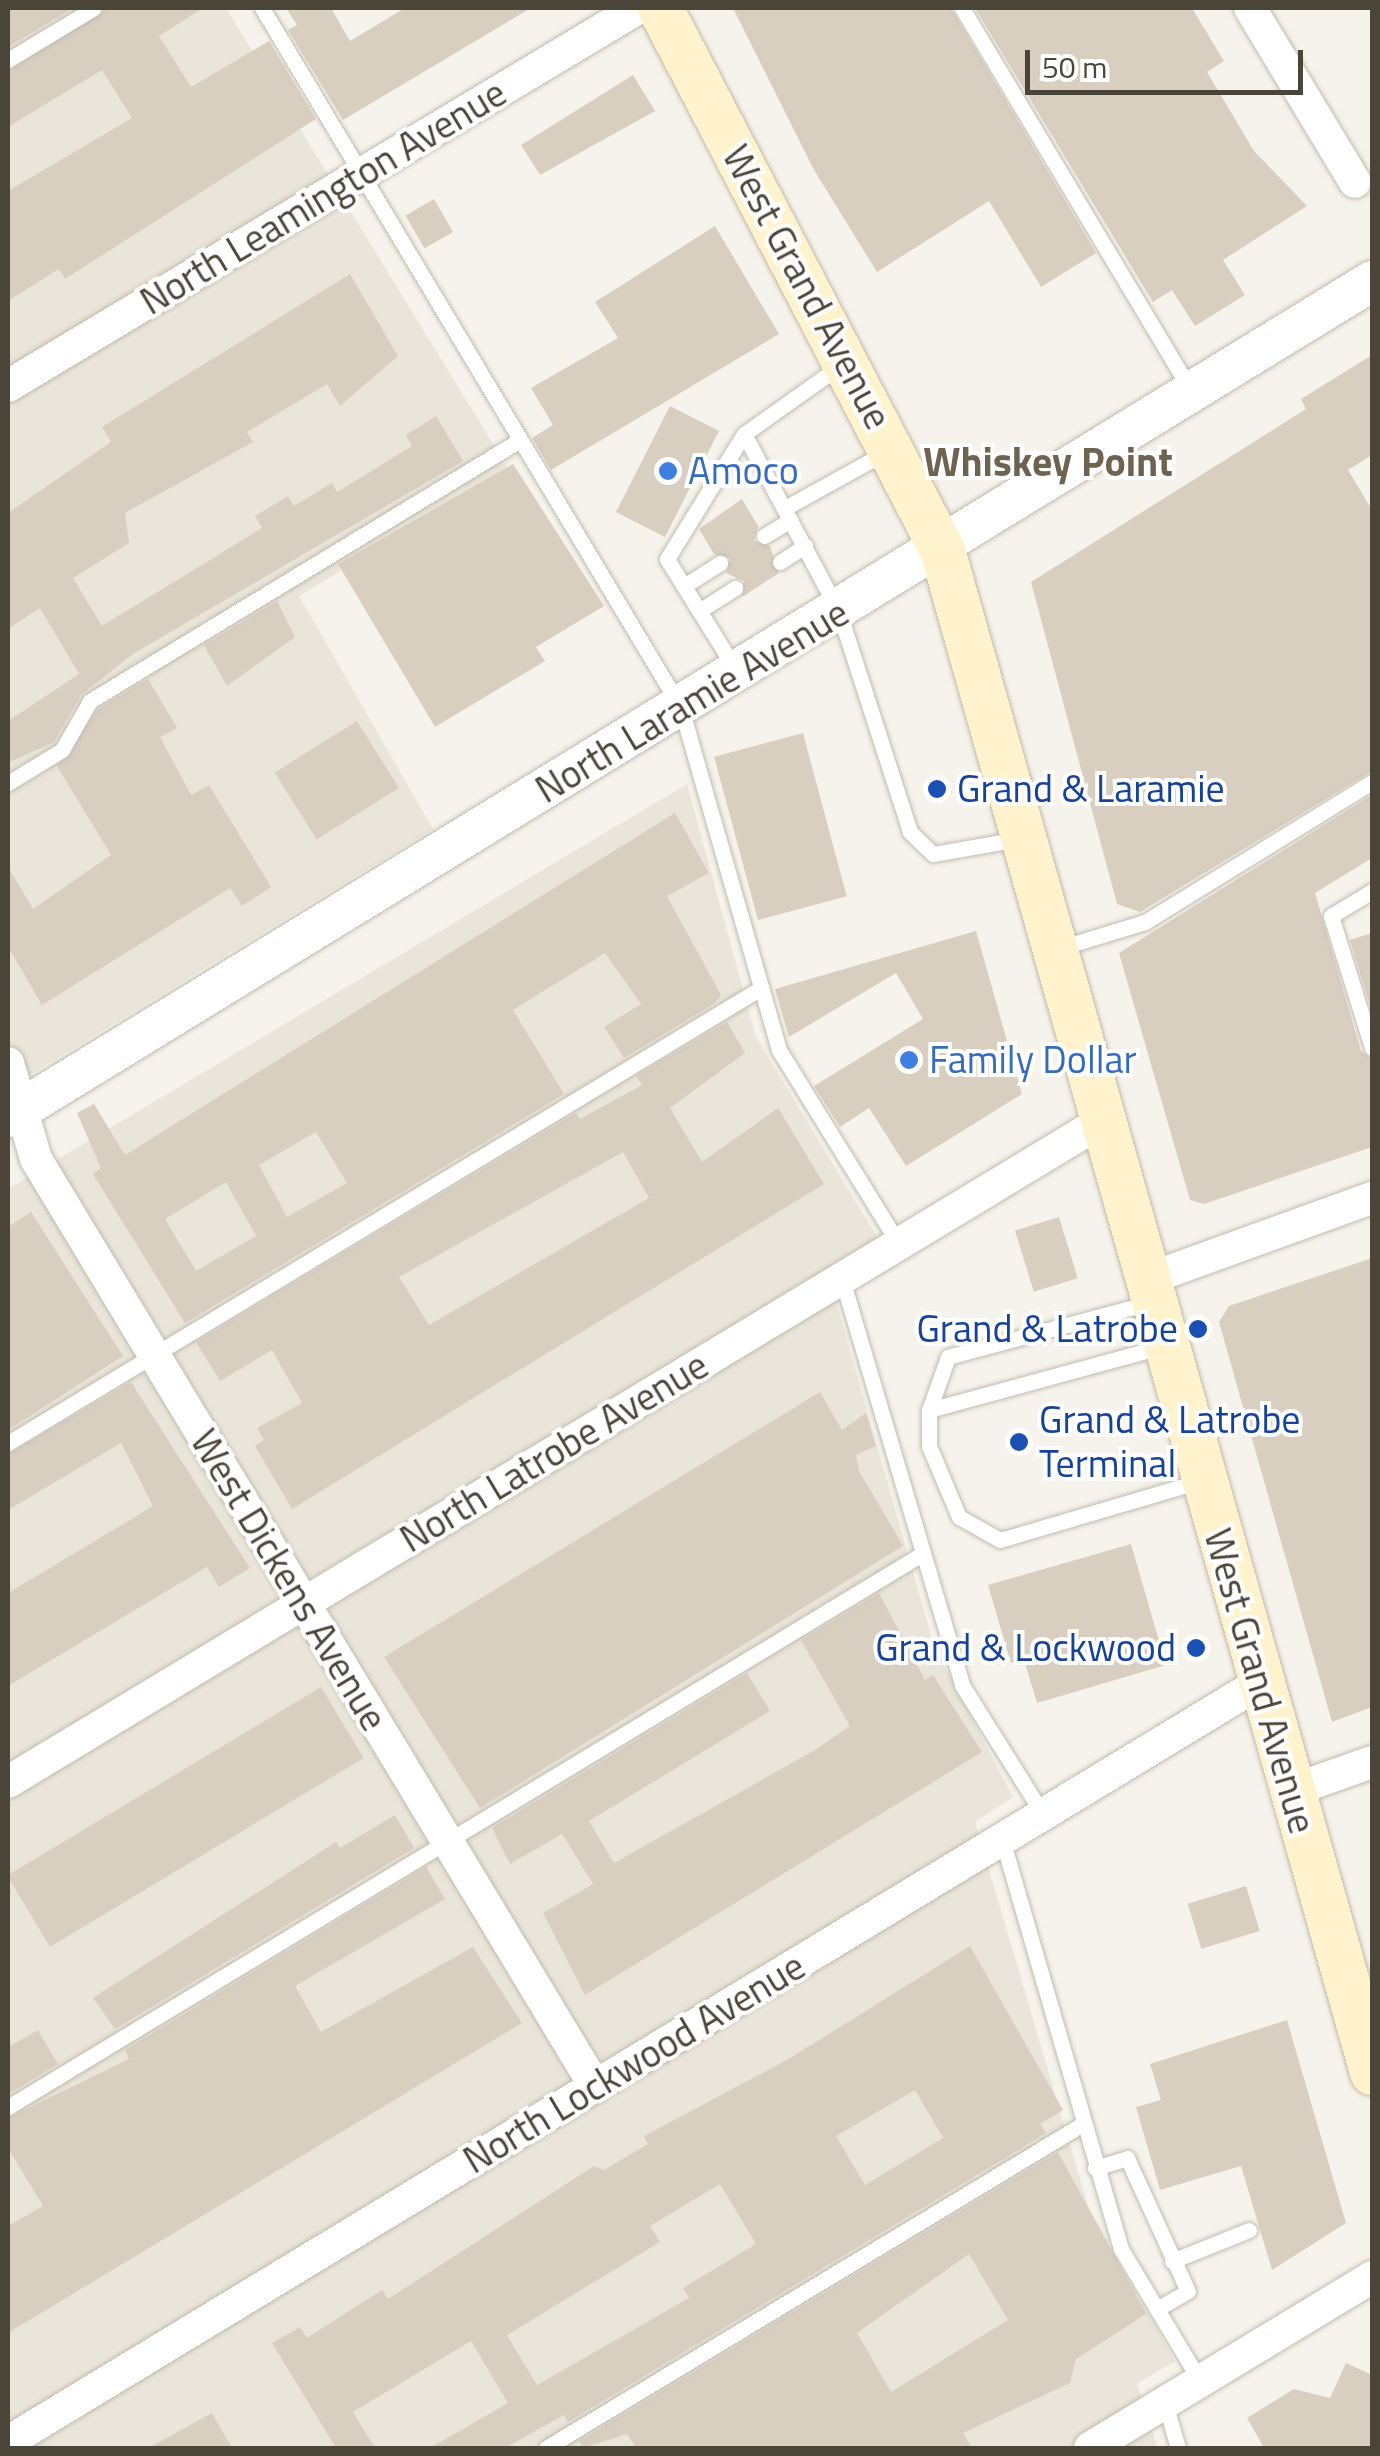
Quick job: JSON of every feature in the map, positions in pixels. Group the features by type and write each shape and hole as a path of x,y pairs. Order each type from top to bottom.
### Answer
{"main road":[{"name":"West Grand Avenue","path":"660,8 848,361 942,550 1201,1481 1372,2072"}],"street":[{"name":"North Leamington Avenue","path":"8,386 638,8"},
{"path":"1250,8 1356,182"},
{"name":"North Laramie Avenue","path":"15,1112 942,550 1372,281"},
{"name":"West Dickens Avenue","path":"8,1063 15,1112 36,1159 595,2086"},
{"name":"North Latrobe Avenue","path":"8,1782 1101,1122"},
{"path":"1148,1291 1372,1198"},
{"name":"North Lockwood Avenue","path":"8,2442 1260,1683"},
{"path":"1293,1790 1372,1762"},
{"path":"1090,2448 1372,2276"}],"lane":[{"path":"8,60 94,8"},
{"path":"262,8 680,708 778,1050 899,1244"},
{"path":"962,8 1192,393"},
{"path":"738,674 666,558 744,434 848,361"},
{"path":"744,434 839,612 921,848 1022,838"},
{"path":"8,783 62,750 90,701 520,440"},
{"path":"764,536 788,514 892,449"},
{"path":"780,562 805,546"},
{"path":"684,586 720,564"},
{"path":"700,611 735,588"},
{"path":"1053,950 1145,922 1372,782"},
{"path":"1372,891 1331,916 1372,1048"},
{"path":"8,1444 761,988"},
{"path":"842,1278 962,1685 1043,1814"},
{"path":"1148,1291 948,1358 929,1410 929,1446 959,1517 1000,1540 1201,1481"},
{"path":"929,1410 1164,1346"},
{"path":"8,2107 922,1554"},
{"path":"1002,1839 1081,2124 1121,2249 1200,2382"},
{"path":"546,2448 1081,2124"},
{"path":"1095,2168 1127,2158 1188,2291 1157,2308"},
{"path":"1172,2261 1249,2230"},
{"path":"1165,2403 1178,2448"}],"shaded area":[{"path":"8,8 226,8 509,470 299,596 433,829 8,1088"},
{"path":"687,784 756,1037 893,1263 835,1298 934,1646 1013,1797 975,1822 1088,2206 1175,2361 1137,2384 1158,2448 8,2448 8,1189"}],"building":[{"path":"8,8 73,8 8,47"},
{"path":"105,8 203,8 159,36 191,87 269,41 316,119 65,279 59,269 8,301 8,191 132,118 102,70 8,127 8,71"},
{"path":"286,8 331,8 350,41 405,8 531,8 343,120 288,30 297,25"},
{"path":"733,8 951,8 1096,253 1041,287 989,201 877,272 814,170"},
{"path":"975,8 1192,8 1224,61 1207,72 1254,151 1307,206 1223,260 1245,295 1195,326 1172,290 1153,302"},
{"path":"633,75 655,111 540,175 521,145"},
{"path":"434,199 453,232 424,248 405,216"},
{"path":"715,226 779,334 551,470 532,438 553,425 531,388 618,338 595,302"},
{"path":"350,274 398,356 340,406 327,384 247,432 253,442 125,513 129,543 73,578 102,626 262,528 255,516 288,496 294,506 332,483 337,492 412,446 406,435 436,416 463,461 133,654 81,695 54,742 8,763 8,721 79,674 40,608 8,629 8,513 111,442 102,427"},
{"path":"1372,355 1372,455 1348,470 1372,510 1372,771 1140,912 1117,904 1031,582 1306,409 1301,399"},
{"name":"Amoco","path":"670,406 719,431 665,537 616,512"},
{"path":"513,464 604,606 536,647 545,661 435,727 338,564"},
{"name":"Amoco","path":"742,499 758,526 754,541 770,546 779,573 742,597 744,581 726,573 730,558 714,554 699,529"},
{"path":"277,601 295,637 227,686 204,645"},
{"path":"148,679 177,728 160,737 191,795 209,785 271,887 242,906 230,888 42,1005 8,947 8,867 33,909 111,855 57,766 98,709"},
{"path":"357,721 399,788 317,839 275,772"},
{"path":"803,733 847,896 758,920 714,757"},
{"path":"1372,795 1372,858 1315,893 1361,1051 1372,1059 1372,1147 1204,1204 1190,1200 1119,953"},
{"path":"675,813 709,873 667,896 721,995 715,1003 624,1058 604,1027 641,1004 605,953 513,1010 564,1094 185,1323 93,1174 101,1168 77,1113 94,1104 125,1155","holes":["316,1132 347,1183 287,1217 259,1165","226,1182 256,1236 196,1271 165,1219"]},
{"path":"976,931 1022,1094 906,1166 869,1108 840,1127 814,1086 923,1019 896,973 789,1037 775,989"},
{"path":"1372,933 1372,1012 1350,940"},
{"path":"727,1022 745,1053 670,1108 702,1162 778,1108 824,1184 292,1509 255,1446 264,1440 257,1428 302,1403 272,1350 220,1381 196,1342 576,1113 580,1119 642,1085 636,1076","holes":["623,1152 649,1198 429,1325 399,1277"]},
{"path":"31,1212 123,1356 8,1430 8,1227"},
{"path":"1059,1217 1078,1278 1034,1292 1015,1230"},
{"path":"1372,1258 1372,1707 1332,1722 1219,1322 1229,1306"},
{"path":"131,1382 250,1568 219,1587 207,1567 8,1686 8,1593 153,1506 121,1443 8,1510 8,1454"},
{"path":"820,1392 842,1430 866,1413 876,1446 856,1455 859,1471 903,1546 480,1808 384,1657"},
{"path":"1131,1544 1166,1665 1037,1703 1024,1660 1011,1663 988,1585"},
{"path":"879,1593 925,1680 933,1675 982,1752 585,1995 543,1913 593,1884 562,1834 510,1864 492,1828 747,1673 770,1711 589,1821 614,1863 815,1750 850,1726 801,1640"},
{"path":"321,1687 364,1758 50,1947 8,1875"},
{"path":"395,1815 414,1848 115,2029 93,1998 336,1842 340,1848"},
{"path":"426,1867 445,1899 295,1986 321,2032 473,1947 522,2023 8,2333 8,2226 43,2206 8,2148 8,2118 129,2059 125,2050"},
{"path":"1246,1886 1260,1931 1201,1949 1188,1904"},
{"path":"970,1946 1063,2110 1040,2124 1046,2133 568,2422 564,2415 505,2448 430,2448 508,2403 471,2341 353,2412 375,2448 336,2448 272,2343 300,2327 307,2338 382,2290 388,2299 594,2166 604,2170 648,2144 644,2136 787,2060","holes":["915,2090 943,2138 865,2185 836,2136","720,2184 756,2244 683,2288 689,2298 537,2385 507,2335 660,2242 650,2226"]},
{"path":"1287,2020 1346,2223 1272,2270 1241,2166 1160,2190 1136,2107 1161,2100 1150,2064"},
{"path":"38,2030 58,2064 8,2094 8,2047"},
{"path":"1058,2152 1146,2314 1076,2359 1070,2383 963,2433 972,2448 636,2448 627,2434 583,2448 579,2441","holes":["969,2254 1008,2320 891,2392 857,2333"]},
{"path":"1346,2363 1372,2375 1372,2448 1264,2448 1247,2418 1294,2389 1330,2398"},
{"path":"212,2413 232,2448 148,2448"}],"place":[{"name":"Amoco","path":"668,471"},
{"name":"Grand & Laramie","path":"937,789"},
{"name":"Family Dollar","path":"909,1060"},
{"name":"Grand & Latrobe","path":"1198,1329"},
{"name":"Grand & Latrobe Terminal","path":"1019,1442"},
{"name":"Grand & Lockwood","path":"1196,1648"}],"district":[{"name":"Whiskey Point","path":"1048,462"}]}
